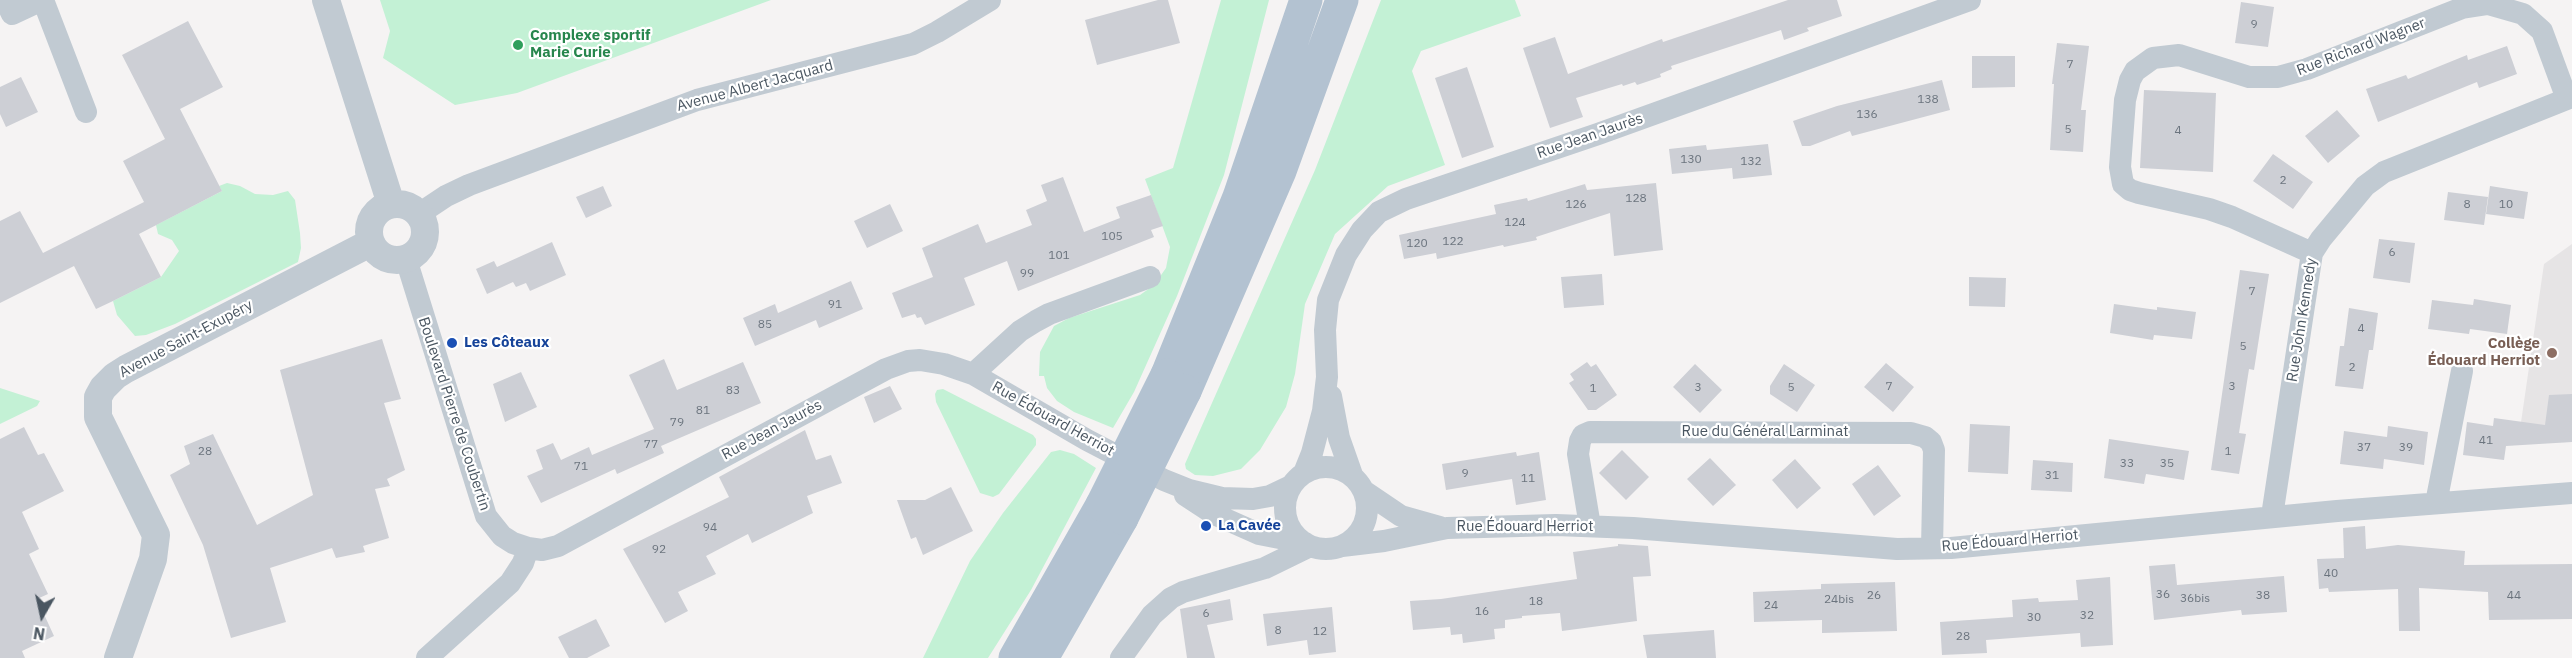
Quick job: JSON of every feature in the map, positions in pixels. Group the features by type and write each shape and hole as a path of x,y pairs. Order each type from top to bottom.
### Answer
{"main road":[{"path":"1176,383 1186,332 1239,198 1306,0"},
{"path":"1042,658 1280,171 1342,0"},
{"path":"1015,658 1112,512"}],"street":[{"path":"5,0 12,14 43,0 86,112"},
{"path":"326,0 391,204"},
{"name":"Avenue Albert Jacquard","path":"419,214 446,196 469,185 697,100 913,44 938,32 990,0"},
{"name":"Rue Jean Jaurès","path":"1358,483 1340,438 1327,377 1325,330 1328,300 1333,284 1354,241 1370,219 1406,199 1598,134 1970,0"},
{"name":"Rue Richard Wagner","path":"2312,253 2232,217 2210,209 2139,193 2123,184 2120,167 2125,100 2135,71 2153,58 2179,55 2249,77 2278,77 2307,69 2462,8 2488,4 2523,14 2542,30 2570,98"},
{"name":"Rue John Kennedy","path":"2272,516 2312,253 2321,239 2365,186 2384,172 2570,98"},
{"path":"391,204 405,205 419,214 425,228 424,238 418,251 406,259 387,259 375,251 370,243 368,230 370,221 379,210 391,204"},
{"name":"Avenue Saint-Exupéry","path":"118,658 153,559 156,536 98,417 98,397 103,388 126,369 370,243"},
{"name":"Boulevard Pierre de Coubertin","path":"406,259 482,506 496,531 513,543 528,548"},
{"path":"973,374 1020,331 1036,321 1049,314 1150,277"},
{"name":"Rue Jean Jaurès","path":"528,548 542,550 558,546 886,369 908,361 920,360 944,364 973,374"},
{"path":"2436,503 2462,371"},
{"name":"Rue Édouard Herriot","path":"973,374 1070,430 1164,480 1204,508 1268,537 1307,544"},
{"name":"Rue Jean Jaurès","path":"1297,480 1321,422 1327,377"},
{"name":"Rue du Général Larminat","path":"1590,526 1578,454 1583,435 1590,432 1911,433 1925,437 1931,442 1934,450 1932,548"},
{"path":"1328,466 1339,468 1358,483 1368,511 1364,526 1355,538 1342,546 1326,549 1307,544 1291,529 1285,515 1286,500 1297,480 1328,466"},
{"name":"Rue Édouard Herriot","path":"1164,480 1200,493 1232,499 1270,496 1297,480"},
{"name":"Rue Édouard Herriot","path":"1358,483 1401,516 1447,528"},
{"name":"Rue Édouard Herriot","path":"1342,546 1384,541 1447,528 1590,526 1889,548 1932,548 2272,516 2572,493"},
{"path":"1121,658 1152,615 1171,598 1183,592 1264,568 1307,544"},
{"path":"427,658 510,583 523,563 528,548"}],"shaded area":[{"name":"Collège Édouard Herriot","path":"2572,244 2572,442 2518,443 2544,264"}],"green space":[{"name":"Complexe sportif Marie Curie","path":"380,0 771,0 517,93 455,105 383,58 390,31"},
{"path":"1221,0 1269,0 1224,175 1177,296 1134,392 1113,428 1074,412 1057,401 1047,388 1044,376 1039,376 1040,352 1054,326 1069,318 1140,295 1154,285 1166,268 1170,247 1145,179 1173,168"},
{"path":"1381,0 1515,0 1521,16 1421,51 1412,71 1445,165 1388,186 1335,234 1305,304 1295,374 1286,407 1260,450 1241,469 1213,476 1195,475 1186,469 1185,464 1315,170"},
{"path":"227,183 240,186 255,194 273,195 288,191 295,200 300,233 301,248 298,262 175,324 146,335 135,336 117,315 113,301 161,277 179,251 172,240 158,234 156,225 222,191 219,186"},
{"path":"0,388 40,401 37,406 0,424"},
{"path":"943,389 1033,435 1036,439 1036,445 999,494 993,497 980,493 936,402 937,390"},
{"path":"1060,450 1074,454 1096,468 1031,590 988,658 923,658 970,561 1003,513 1051,452"}],"building":[{"path":"1158,0 1168,0 1180,43 1097,65 1085,20"},
{"path":"1788,0 1837,0 1842,16 1807,28 1809,31 1784,40 1781,30 1671,66 1672,69 1660,74 1661,77 1637,85 1635,82 1623,86 1622,84 1576,98 1583,117 1550,128 1523,48 1555,37 1568,74 1662,39 1663,42"},
{"path":"2241,2 2274,7 2268,47 2235,43"},
{"path":"188,21 223,87 180,109 222,191 139,234 161,277 96,309 74,266 0,303 0,221 20,211 43,253 144,202 123,161 165,139 122,55"},
{"path":"2057,43 2089,46 2081,110 2086,110 2083,152 2050,150 2054,84 2052,84"},
{"path":"2507,46 2517,74 2479,88 2477,82 2378,122 2366,89 2406,75 2408,79 2467,55 2468,60"},
{"path":"1972,56 2015,56 2015,87 1972,88"},
{"path":"1467,67 1494,147 1462,158 1435,78"},
{"path":"21,77 38,112 6,127 0,114 0,87"},
{"path":"1942,80 1950,110 1852,136 1850,131 1810,146 1802,146 1793,121 1837,106"},
{"path":"2144,90 2216,93 2213,172 2140,168"},
{"path":"2337,110 2360,136 2328,163 2305,136"},
{"path":"1768,144 1772,175 1733,179 1732,168 1672,174 1669,149 1706,145 1707,150"},
{"path":"2273,154 2313,182 2293,209 2253,181"},
{"path":"1063,177 1084,232 1120,218 1116,207 1151,195 1163,226 1151,230 1154,237 1018,291 1007,261 964,278 975,305 925,325 921,317 917,318 915,314 902,318 892,293 933,277 922,248 978,224 986,243 1032,225 1026,210 1047,201 1041,185"},
{"path":"1656,183 1663,250 1614,256 1610,213 1536,237 1537,240 1437,259 1436,253 1404,259 1399,235 1496,214 1494,205 1527,198 1528,201 1585,184 1587,190"},
{"path":"603,186 612,206 586,218 576,197"},
{"path":"2490,186 2528,192 2524,219 2486,214"},
{"path":"2448,192 2488,197 2484,225 2444,220"},
{"path":"890,204 903,231 867,248 854,221"},
{"path":"2379,239 2415,243 2410,283 2373,278"},
{"path":"552,242 566,275 530,291 526,283 516,287 513,282 487,294 476,269 494,261 497,267"},
{"path":"2240,270 2269,274 2254,370 2249,369 2239,433 2246,434 2239,474 2211,470"},
{"path":"1602,274 1604,305 1564,308 1561,277"},
{"path":"1969,277 2006,278 2005,307 1969,306"},
{"path":"851,281 863,309 819,328 816,320 755,346 743,318 775,304 778,313"},
{"path":"2474,299 2511,305 2507,334 2470,329 2469,334 2428,329 2432,300 2473,305"},
{"path":"2114,304 2196,312 2192,339 2154,335 2153,340 2110,333"},
{"path":"2349,308 2378,313 2373,350 2369,350 2363,389 2335,386 2340,346 2344,346"},
{"path":"382,339 401,399 384,403 405,470 387,479 390,486 375,489 389,538 363,546 365,552 336,558 332,548 270,568 286,622 231,638 203,545 170,475 190,464 184,446 213,434 257,525 313,495 280,370"},
{"path":"664,359 677,390 743,362 761,403 661,446 664,453 617,474 615,469 541,503 527,476 543,469 536,450 553,443 561,460 589,447 592,455 654,429 629,375"},
{"path":"1587,362 1591,367 1596,364 1617,395 1596,410 1588,410 1569,383 1574,380 1570,374"},
{"path":"1886,363 1914,387 1893,412 1864,387"},
{"path":"1695,364 1722,390 1700,413 1673,387"},
{"path":"1784,364 1815,385 1797,412 1770,394 1770,386"},
{"path":"521,372 537,407 505,422 493,384"},
{"path":"890,386 902,409 874,423 864,397"},
{"path":"2572,394 2572,442 2506,446 2504,460 2463,455 2467,422 2493,426 2494,418 2545,425 2549,395"},
{"path":"1970,424 2010,426 2008,474 1968,472"},
{"path":"2388,426 2428,432 2424,465 2384,459 2383,469 2340,464 2344,431 2387,437"},
{"path":"24,427 38,455 44,453 64,491 22,512 39,549 29,554 48,594 37,599 54,636 22,651 25,658 0,658 0,439"},
{"path":"805,430 816,460 831,455 842,483 807,496 813,513 752,543 748,534 706,556 716,574 678,592 688,611 665,623 623,549 729,497 719,477"},
{"path":"2109,439 2189,451 2184,480 2146,474 2144,484 2104,478"},
{"path":"1622,450 1649,477 1626,500 1599,473"},
{"path":"1516,452 1517,456 1539,452 1546,500 1516,505 1512,479 1446,490 1442,464"},
{"path":"1710,458 1736,485 1713,506 1687,479"},
{"path":"1795,459 1821,488 1797,509 1772,480"},
{"path":"2033,460 2073,463 2072,492 2031,490"},
{"path":"1878,465 1901,496 1874,516 1852,484"},
{"path":"951,487 973,531 923,555 916,537 911,539 897,500 925,500"},
{"path":"2365,526 2366,549 2398,545 2465,551 2464,565 2572,564 2572,619 2489,620 2488,592 2419,588 2420,631 2399,631 2398,589 2329,592 2328,588 2319,589 2317,559 2344,558 2343,528"},
{"path":"1618,544 1648,546 1651,576 1633,577 1637,621 1562,631 1560,613 1522,616 1522,618 1505,620 1505,628 1494,629 1495,639 1463,643 1462,634 1451,635 1450,627 1413,630 1410,601 1441,599 1577,579 1573,552 1618,546"},
{"path":"2175,564 2177,585 2284,576 2287,612 2242,615 2241,610 2154,620 2149,566"},
{"path":"2110,577 2113,645 2081,647 2080,633 1986,640 1987,653 1942,655 1940,622 2013,617 2012,600 2038,598 2039,602 2078,600 2076,580"},
{"path":"1895,582 1897,631 1822,633 1822,620 1754,622 1753,592 1821,589 1821,584"},
{"path":"1230,599 1233,620 1207,625 1215,658 1187,658 1180,609"},
{"path":"1332,607 1336,652 1309,655 1307,640 1267,646 1263,614"},
{"path":"596,619 610,646 587,658 569,658 558,637"},
{"path":"1714,630 1716,658 1647,658 1643,635"}],"place":[{"name":"Complexe sportif Marie Curie","path":"518,45"},
{"name":"Les Côteaux","path":"452,343"},
{"name":"Collège Édouard Herriot","path":"2552,353"},
{"name":"La Cavée","path":"1206,526"}]}
